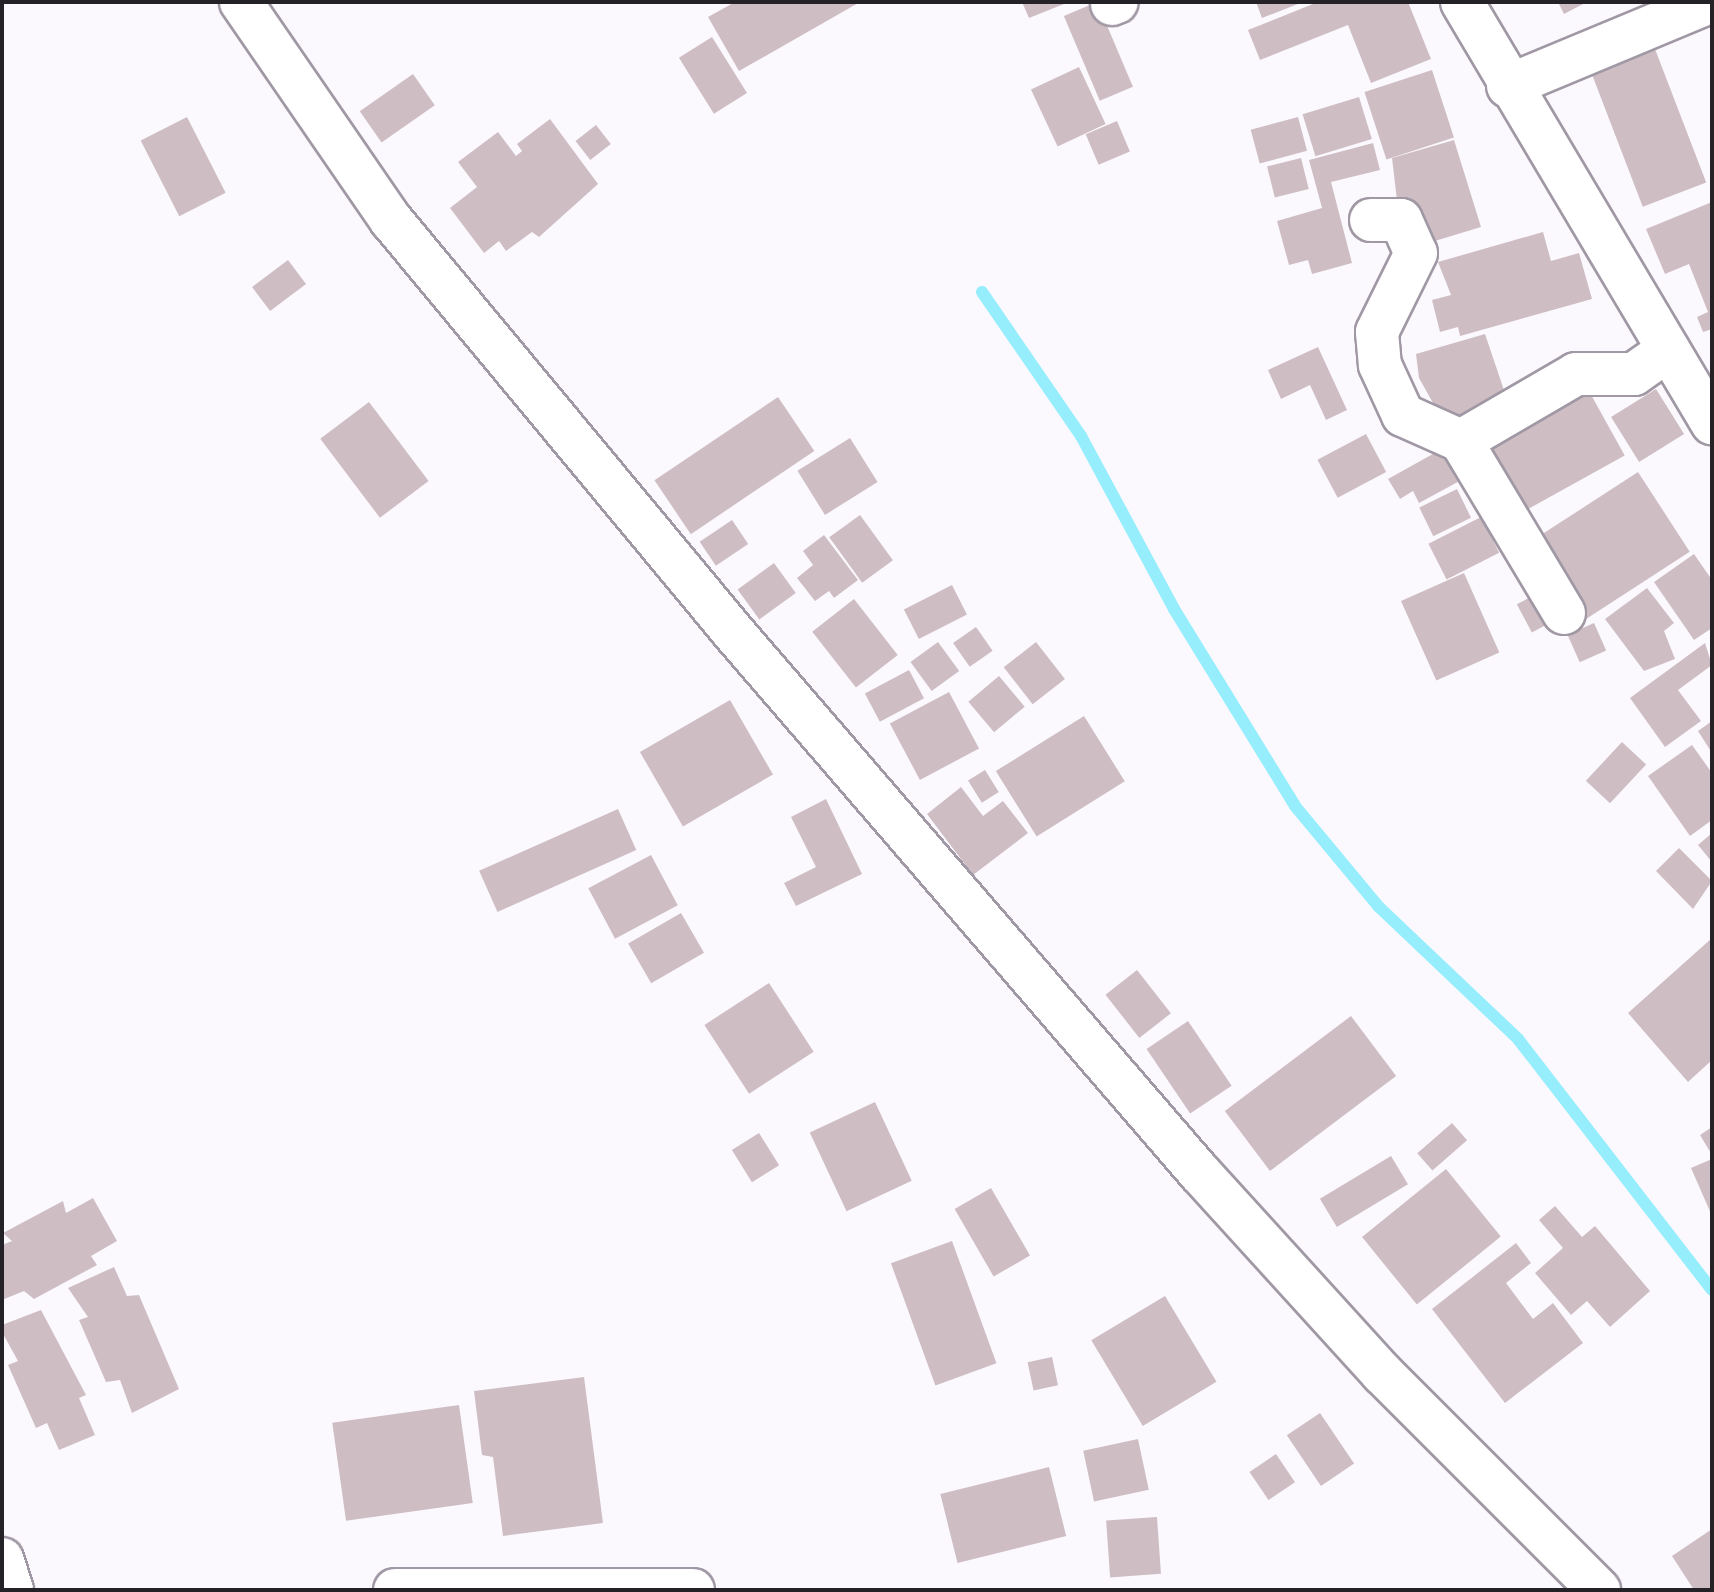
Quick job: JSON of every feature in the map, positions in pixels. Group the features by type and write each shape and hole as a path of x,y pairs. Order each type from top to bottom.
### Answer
{"street":[{"path":"241,2 391,220 734,633 1199,1172 1382,1373 1599,1590"},
{"path":"1462,2 1508,86 1712,423"},
{"path":"1508,86 1710,2"},
{"path":"1371,220 1401,220 1416,253 1377,332 1380,365 1403,415 1461,441 1564,613"},
{"path":"1461,441 1576,374 1623,377 1668,350"},
{"path":"2,1559 12,1590"},
{"path":"395,1590 693,1590"}],"building":[{"path":"735,2 860,2 739,71 708,17"},
{"path":"1022,2 1069,2 1029,18"},
{"path":"1097,2 1133,87 1100,101 1064,16"},
{"path":"1256,2 1303,2 1262,18"},
{"path":"1318,2 1408,2 1431,59 1371,83 1348,25 1260,60 1248,30"},
{"path":"1558,2 1587,2 1564,14"},
{"path":"712,37 747,93 714,114 679,58"},
{"path":"1655,49 1706,183 1643,207 1592,73"},
{"path":"1079,67 1106,124 1058,146 1031,89"},
{"path":"1432,70 1454,138 1386,159 1364,92"},
{"path":"413,74 435,105 382,142 360,111"},
{"path":"1359,97 1372,139 1315,156 1303,114"},
{"path":"187,117 226,193 179,216 141,141"},
{"path":"1298,117 1307,151 1260,163 1251,130"},
{"path":"550,119 598,184 539,237 532,232 506,251 499,241 484,253 450,208 477,187 458,162 498,132 516,156 522,151 517,144"},
{"path":"1117,121 1130,151 1099,165 1086,134"},
{"path":"596,125 611,144 590,160 576,141"},
{"path":"1454,140 1481,227 1425,244 1398,209 1392,158"},
{"path":"1373,143 1380,170 1331,182 1352,263 1312,274 1308,260 1289,265 1277,221 1322,208 1309,160"},
{"path":"1301,158 1309,189 1275,198 1267,166"},
{"path":"1712,202 1712,329 1703,332 1697,317 1708,312 1689,264 1665,274 1646,229"},
{"path":"1543,232 1551,261 1579,253 1592,299 1460,336 1458,327 1440,332 1432,300 1451,295 1438,262"},
{"path":"288,260 306,284 270,311 252,287"},
{"path":"1485,334 1508,402 1447,428 1419,378 1416,354"},
{"path":"1318,347 1347,410 1326,420 1310,385 1281,399 1268,370"},
{"path":"1584,382 1625,455 1520,514 1479,440"},
{"path":"1656,389 1684,434 1639,462 1611,417"},
{"path":"778,397 814,451 691,534 654,480"},
{"path":"369,402 429,481 380,518 320,439"},
{"path":"1366,434 1386,472 1338,498 1317,460"},
{"path":"850,438 878,482 825,515 797,471"},
{"path":"1449,445 1467,477 1419,503 1413,491 1400,499 1388,479"},
{"path":"1638,472 1690,552 1585,620 1533,540"},
{"path":"1457,489 1471,518 1433,536 1419,507"},
{"path":"860,515 893,560 862,583 829,537"},
{"path":"1481,517 1499,553 1447,579 1428,544"},
{"path":"732,520 748,544 716,566 700,542"},
{"path":"824,535 858,580 834,598 829,591 815,601 797,578 813,565 803,551"},
{"path":"1694,554 1712,580 1712,628 1694,640 1654,582"},
{"path":"774,563 796,593 759,619 738,589"},
{"path":"1464,573 1499,652 1436,681 1401,601"},
{"path":"952,585 967,614 919,639 904,610"},
{"path":"1647,588 1674,623 1664,631 1675,659 1644,671 1605,619"},
{"path":"1538,593 1553,621 1532,633 1517,604"},
{"path":"854,599 898,655 856,688 812,632"},
{"path":"1594,623 1606,650 1580,662 1568,635"},
{"path":"976,627 993,651 970,667 953,643"},
{"path":"938,642 959,671 932,691 910,662"},
{"path":"1036,642 1065,679 1033,704 1004,667"},
{"path":"1705,643 1712,665 1678,690 1701,721 1665,747 1630,698"},
{"path":"909,670 924,698 880,722 865,693"},
{"path":"999,676 1025,707 994,732 968,702"},
{"path":"949,692 979,749 920,780 890,723"},
{"path":"730,700 773,774 683,826 640,752"},
{"path":"1084,716 1125,781 1037,836 996,771"},
{"path":"1712,721 1712,753 1698,731"},
{"path":"1622,742 1646,765 1610,803 1586,781"},
{"path":"1692,745 1712,773 1712,820 1690,836 1648,776"},
{"path":"985,770 999,792 982,803 968,781"},
{"path":"961,787 983,816 1003,801 1028,833 973,875 927,814"},
{"path":"826,799 862,874 796,906 784,883 816,867 791,817"},
{"path":"618,809 636,850 497,912 479,871"},
{"path":"1712,833 1712,862 1698,845"},
{"path":"1679,848 1712,881 1693,909 1656,871"},
{"path":"651,855 678,905 615,939 588,888"},
{"path":"681,913 704,953 651,983 628,943"},
{"path":"1712,938 1712,1060 1688,1082 1628,1013"},
{"path":"1137,970 1171,1013 1139,1038 1105,995"},
{"path":"769,983 814,1052 749,1094 704,1025"},
{"path":"1351,1016 1396,1076 1270,1171 1225,1111"},
{"path":"1188,1021 1232,1086 1190,1114 1147,1049"},
{"path":"875,1102 912,1181 847,1211 810,1132"},
{"path":"1452,1123 1467,1140 1432,1171 1417,1153"},
{"path":"1712,1127 1712,1155 1700,1135"},
{"path":"759,1133 779,1165 752,1182 732,1150"},
{"path":"1391,1156 1408,1184 1337,1227 1320,1199"},
{"path":"1712,1159 1712,1216 1691,1168"},
{"path":"1446,1169 1501,1237 1417,1305 1362,1237"},
{"path":"991,1188 1030,1256 994,1277 955,1209"},
{"path":"93,1198 117,1241 91,1256 97,1265 34,1299 24,1291 2,1300 2,1245 12,1241 3,1233 63,1201 66,1213"},
{"path":"1555,1206 1582,1237 1595,1226 1650,1291 1610,1327 1587,1301 1571,1315 1535,1273 1563,1248 1539,1220"},
{"path":"952,1241 996,1363 935,1385 891,1263"},
{"path":"1516,1243 1531,1263 1506,1283 1533,1319 1553,1303 1583,1343 1505,1403 1432,1309"},
{"path":"114,1267 127,1296 139,1295 179,1389 132,1413 120,1380 106,1382 79,1320 88,1317 68,1288"},
{"path":"1165,1296 1217,1382 1143,1426 1091,1340"},
{"path":"41,1310 86,1395 79,1398 95,1435 59,1450 47,1423 36,1428 8,1365 18,1361 2,1332 2,1325"},
{"path":"1052,1357 1058,1385 1034,1391 1028,1362"},
{"path":"584,1377 603,1523 503,1536 493,1457 482,1455 474,1391"},
{"path":"459,1405 473,1503 346,1521 332,1423"},
{"path":"1320,1413 1354,1464 1321,1486 1287,1435"},
{"path":"1138,1439 1149,1490 1094,1502 1083,1451"},
{"path":"1276,1454 1295,1482 1268,1500 1249,1472"},
{"path":"1049,1467 1066,1536 958,1563 940,1494"},
{"path":"1157,1517 1161,1574 1110,1577 1106,1521"},
{"path":"1712,1529 1712,1590 1694,1590 1672,1556"}],"waterway":[{"path":"982,292 1081,436 1174,609 1295,806 1379,907 1518,1039 1712,1290"}]}
